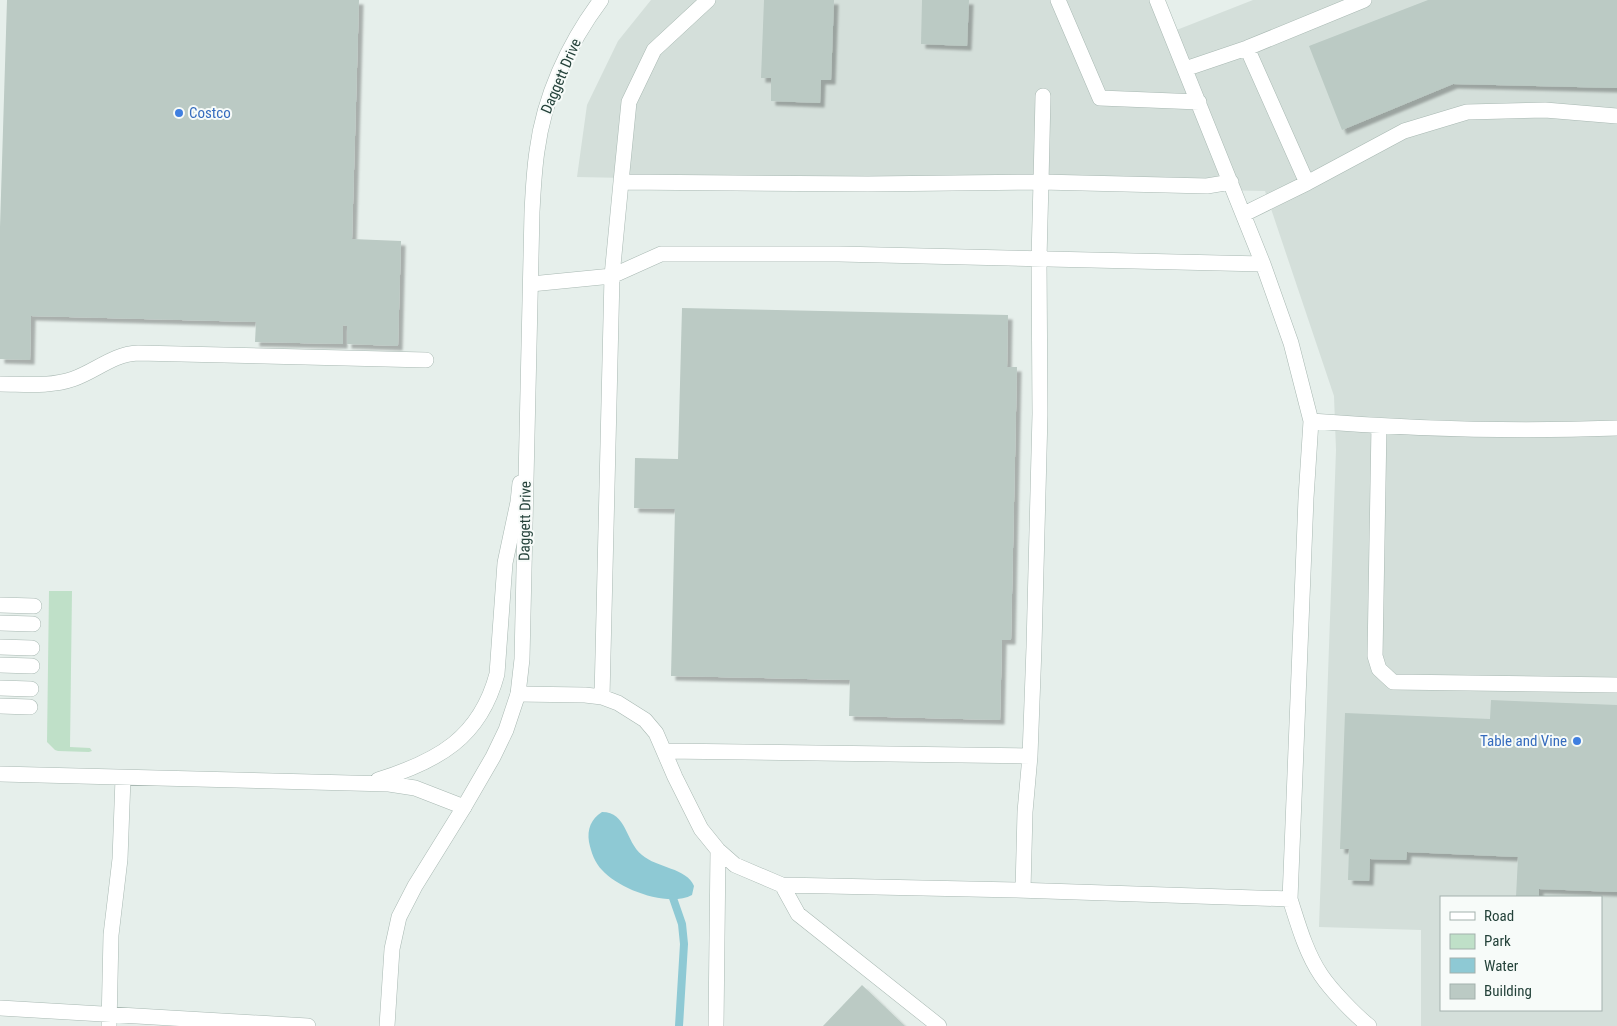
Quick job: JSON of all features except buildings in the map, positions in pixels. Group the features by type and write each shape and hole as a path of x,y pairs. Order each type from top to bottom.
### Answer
{"street":[{"name":"Daggett Drive","path":"387,1026 392,949 400,918 420,878 493,757 506,730 518,694 522,659 533,192 537,151 542,121 551,92 569,53 601,0"},
{"path":"602,697 612,276 629,102 654,50 708,0"},
{"path":"1058,0 1100,98 1199,102"},
{"path":"1158,0 1263,264 1291,343 1311,421 1306,498 1290,899 1301,935 1321,975 1359,1018 1370,1026"},
{"path":"1185,69 1247,48 1364,0"},
{"path":"1247,48 1306,183"},
{"path":"1023,890 1025,812 1030,756 1040,414 1039,259 1043,96"},
{"path":"1244,214 1404,131 1467,112 1544,110 1617,116"},
{"path":"620,182 868,184 1041,182 1207,186 1231,182"},
{"path":"531,284 612,276 661,254 839,254 1263,264"},
{"path":"0,384 40,385 75,379 119,356 138,353 426,360"},
{"path":"1311,421 1379,426 1546,431 1617,428"},
{"path":"370,782 406,770 433,758 451,747 465,735 477,720 493,691 498,666 505,563 518,502 527,424"},
{"path":"1379,426 1375,656 1379,669 1393,682 1617,685"},
{"path":"0,605 34,606"},
{"path":"0,623 33,624"},
{"path":"0,647 32,648"},
{"path":"0,665 32,666"},
{"path":"0,688 31,689"},
{"path":"518,694 602,697 618,703 645,720 656,733 701,829 718,850 735,865 782,885 1023,890 1290,899"},
{"path":"0,706 30,707"},
{"path":"665,751 1030,756"},
{"path":"0,774 370,782 404,785 464,807"},
{"path":"109,1020 111,934 120,859 123,778"},
{"path":"716,1026 718,850"},
{"path":"782,885 798,914 940,1026"},
{"path":"0,1008 109,1020 308,1026"}],"shaded area":[{"path":"651,0 1160,0 1174,31 1253,0 1617,0 1617,1026 1421,1026 1421,930 1319,927 1336,450 1334,396 1265,191 577,177 587,105 618,41"}],"green space":[{"path":"49,591 72,591 70,747 90,748 92,751 89,752 58,751 47,742"}],"water":[{"path":"602,812 610,813 621,822 636,849 642,855 655,863 685,875 694,886 692,895 682,898 657,898 620,884 602,870 597,864 590,846 589,829 593,821"}],"waterway":[{"path":"673,898 682,924 684,944 679,1026"}],"place":[{"name":"Costco","path":"179,113"},
{"name":"Table and Vine","path":"1577,741"}]}
